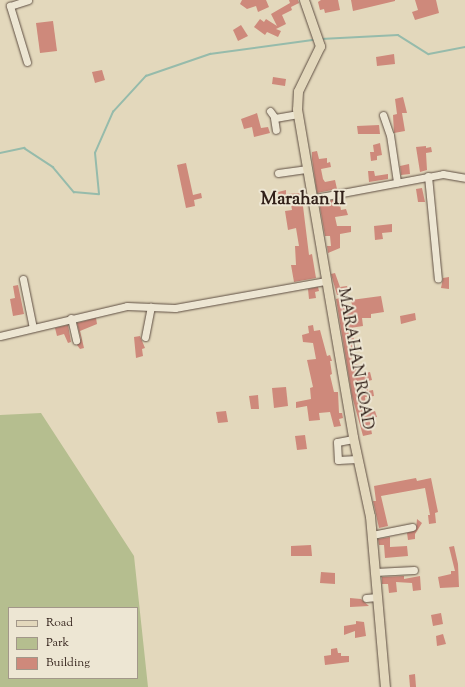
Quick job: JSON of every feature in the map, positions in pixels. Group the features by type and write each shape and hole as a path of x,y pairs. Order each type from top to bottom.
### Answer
{"main road":[{"name":"MARAHAN ROAD","path":"304,0 319,41 319,51 298,91 297,114 310,199 353,439 372,535 385,687"}],"street":[{"path":"28,0 10,6 28,62"},
{"path":"270,111 274,118 276,130"},
{"path":"274,118 297,114"},
{"path":"383,115 390,135 397,182"},
{"path":"278,173 306,169"},
{"path":"310,199 449,173 465,178"},
{"path":"428,176 438,279"},
{"path":"23,279 33,328"},
{"path":"0,336 127,306 175,308 325,281"},
{"path":"145,337 151,307"},
{"path":"71,318 76,340"},
{"path":"353,439 337,442 338,460 357,459"},
{"path":"372,535 412,527"},
{"path":"375,572 414,570"},
{"path":"366,598 377,597"}],"green space":[{"path":"41,413 134,556 148,687 0,687 0,415"}],"building":[{"path":"242,0 266,0 269,7 258,12 256,6 247,9 240,4"},
{"path":"289,0 298,0 299,3 291,7 292,10 282,15 286,24 276,29 281,31 278,37 267,32 265,35 254,27 260,19 264,22 266,19 277,26 271,14 290,3"},
{"path":"321,0 338,0 340,10 325,13 324,9 320,10 318,2"},
{"path":"351,0 395,0 395,1 353,11"},
{"path":"415,0 436,0 439,13 415,20 412,12 418,10"},
{"path":"53,21 57,51 40,53 36,23"},
{"path":"241,25 248,36 238,41 233,30"},
{"path":"394,54 395,64 377,66 376,57"},
{"path":"102,70 105,80 95,83 92,72"},
{"path":"273,77 286,79 285,86 272,84"},
{"path":"403,97 407,113 402,113 405,131 394,133 393,115 397,114 395,99"},
{"path":"257,113 261,128 268,127 270,133 254,137 252,127 244,129 241,119"},
{"path":"379,125 380,134 358,134 357,126"},
{"path":"380,143 382,155 377,156 377,160 371,161 370,152 374,152 373,145"},
{"path":"426,146 426,148 431,147 432,152 426,153 427,170 420,172 416,147"},
{"path":"317,151 319,159 327,158 327,163 330,162 331,167 321,169 323,179 325,182 335,180 337,189 317,193 312,152"},
{"path":"186,163 193,195 201,193 202,198 194,200 195,206 186,208 177,165"},
{"path":"409,164 410,174 401,175 400,166"},
{"path":"368,171 374,171 375,176 388,174 388,179 369,182"},
{"path":"422,188 425,202 418,202 416,189"},
{"path":"286,190 286,194 304,193 305,197 302,198 309,255 312,254 316,278 294,282 291,265 296,265 295,246 299,246 296,228 288,230 285,211 292,210 290,198 282,200 279,197 278,192"},
{"path":"339,199 341,210 346,209 348,215 335,217 337,226 351,226 351,232 340,234 340,248 328,253 327,246 331,246 330,236 325,236 319,202"},
{"path":"392,224 392,232 382,233 383,239 375,240 374,226"},
{"path":"335,273 340,287 347,286 349,294 337,295 331,274"},
{"path":"449,277 449,289 441,288 443,278"},
{"path":"18,285 24,314 13,316 10,299 15,298 13,286"},
{"path":"318,287 319,291 315,292 316,298 309,299 308,289"},
{"path":"381,296 384,312 371,314 371,318 362,318 363,326 350,328 357,348 350,349 353,364 360,365 362,374 370,372 372,380 368,381 368,391 373,390 374,396 365,397 367,413 375,411 377,417 369,418 372,434 363,436 352,396 336,299 340,298 342,307 352,305 351,300"},
{"path":"415,313 416,320 401,324 400,316"},
{"path":"96,318 97,324 80,331 84,348 80,349 77,345 81,339 77,323"},
{"path":"68,325 71,342 68,343 64,334 57,336 55,328"},
{"path":"313,325 314,331 320,330 327,356 330,355 332,361 330,361 332,374 330,375 334,392 338,392 339,413 342,413 343,418 339,419 341,426 334,427 330,412 319,413 320,420 309,421 307,406 296,408 296,402 311,399 310,388 313,387 307,360 316,359 313,343 303,342 302,335 309,333 308,326"},
{"path":"140,336 145,348 142,349 143,356 136,358 134,337"},
{"path":"286,387 288,406 274,408 272,388"},
{"path":"258,395 259,409 251,409 249,396"},
{"path":"226,411 228,422 218,423 216,412"},
{"path":"305,435 307,449 297,450 295,436"},
{"path":"416,478 417,481 431,478 438,512 435,513 436,523 429,524 428,515 430,515 425,488 381,496 388,526 379,528 373,501 376,501 374,486"},
{"path":"417,519 422,523 415,534 415,539 408,540 407,533 416,530"},
{"path":"390,537 390,547 407,546 408,556 385,558 384,545 379,545 378,539"},
{"path":"311,545 312,556 291,556 291,546"},
{"path":"454,546 458,564 459,587 440,588 438,577 451,574 451,571 455,571 449,547"},
{"path":"321,572 335,573 335,584 320,583"},
{"path":"404,576 404,579 420,576 421,590 413,591 412,583 396,582 397,592 389,593 388,584 382,584 382,577"},
{"path":"350,598 361,599 369,606 350,607"},
{"path":"441,613 443,624 433,626 431,615"},
{"path":"356,621 364,622 366,636 355,638 355,631 344,635 344,626 356,624"},
{"path":"443,634 446,644 437,646 436,636"},
{"path":"337,648 338,653 341,653 341,656 349,656 349,662 325,665 324,656 331,655 331,649"},
{"path":"415,674 416,687 410,687 409,675"}],"waterway":[{"path":"321,39 398,35 429,54 465,47"},
{"path":"0,153 24,148 53,167 74,192 99,194 95,153 113,112 146,76 210,54 314,40"}],"district":[{"name":"Marahan II","path":"303,200"}]}
